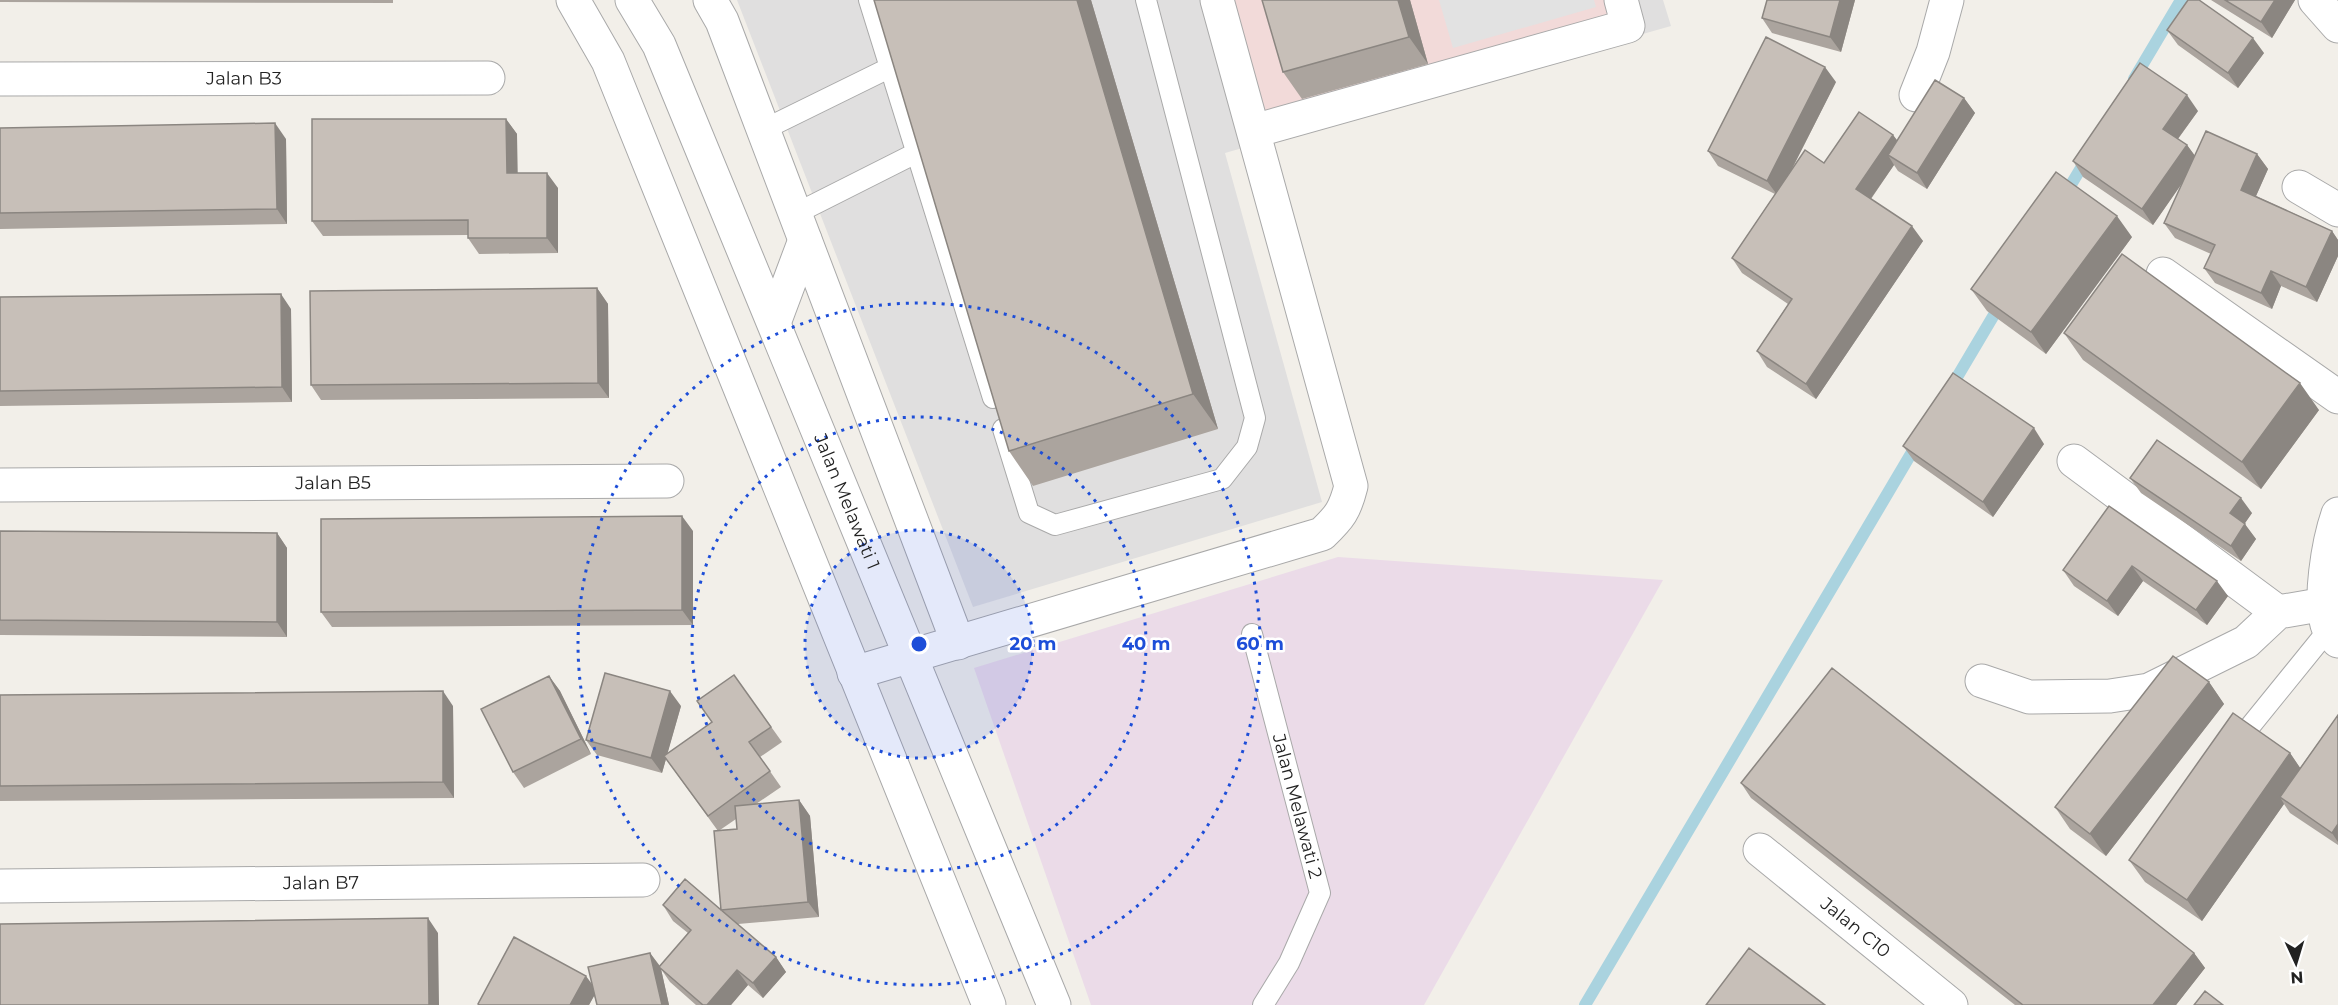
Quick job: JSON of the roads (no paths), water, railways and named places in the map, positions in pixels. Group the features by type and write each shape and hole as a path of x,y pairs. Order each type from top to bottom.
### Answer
{"street":[{"path":"573,0 608,61 989,1005"},
{"name":"Jalan Melawati 1","path":"632,0 659,45 1054,1005"},
{"path":"710,0 722,21 958,643"},
{"path":"855,673 1322,534 1345,509 1351,486 1217,0"},
{"path":"1916,94 1933,52 1947,0"},
{"path":"2315,0 2338,26"},
{"path":"1254,131 1625,13"},
{"name":"Jalan B3","path":"0,79 488,78"},
{"path":"2299,187 2338,210"},
{"path":"774,324 800,227"},
{"path":"2163,274 2338,397"},
{"path":"2074,461 2278,612 2330,625 2325,581 2329,549 2338,514"},
{"name":"Jalan B5","path":"0,485 667,481"},
{"path":"1982,681 2029,697 2110,696 2149,690 2246,642 2278,612"},
{"name":"Jalan C10","path":"1761,850 1951,1005"},
{"name":"Jalan B7","path":"0,886 643,880"}],"lane":[{"path":"868,0 1029,513 1055,525 1222,479 1247,447 1255,418 1146,0"},
{"path":"764,130 889,68"},
{"path":"800,227 916,153"},
{"path":"2223,759 2330,625"},
{"name":"Jalan Melawati 2","path":"1252,634 1320,893 1289,963 1263,1005"}],"waterway":[{"path":"2134,79 2181,0"},
{"path":"2063,198 2087,158"},
{"path":"1950,389 2001,303"},
{"path":"1585,1005 1918,442"}]}
